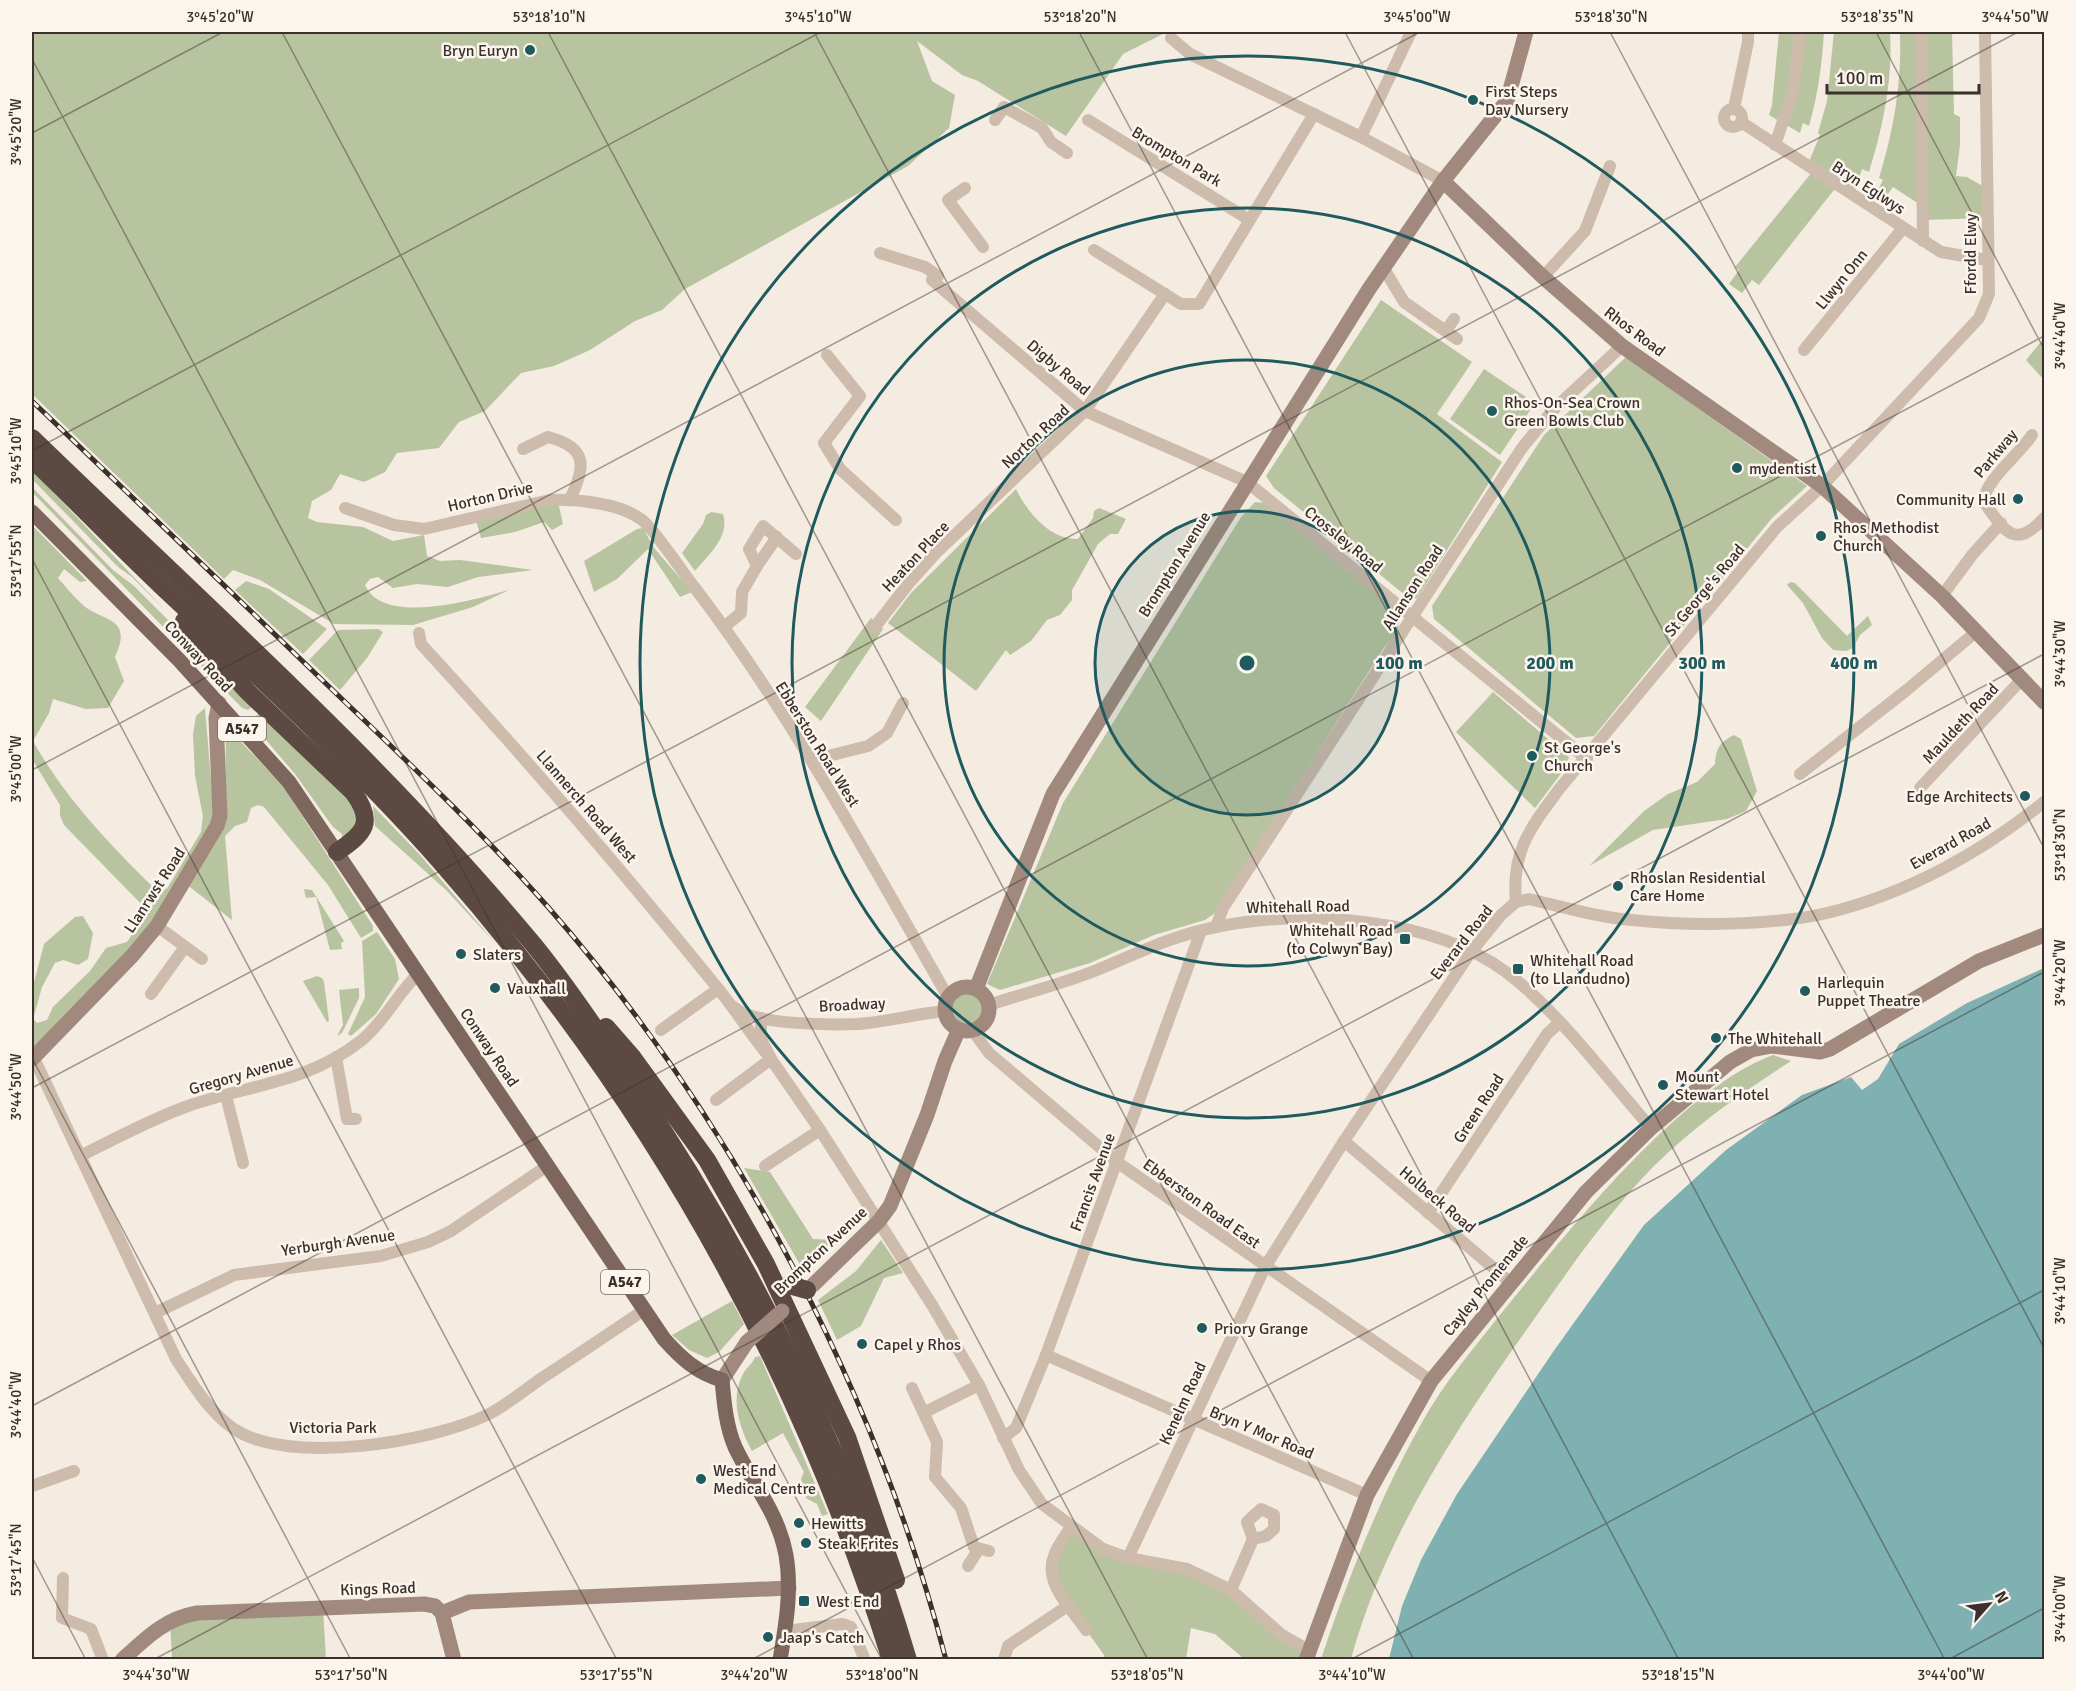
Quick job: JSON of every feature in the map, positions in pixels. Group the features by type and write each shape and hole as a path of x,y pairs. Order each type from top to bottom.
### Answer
{"highway":[{"path":"32,438 377,769 633,1058 707,1160 766,1264 796,1296 900,1590 917,1659"},
{"path":"32,459 140,566 362,776 439,859 516,951 611,1077 661,1154 733,1280 795,1402 862,1567 891,1659"},
{"path":"140,566 192,631 247,691 362,803 366,824 361,834 337,852"},
{"path":"535,946 646,1103 704,1195 760,1297 826,1430 887,1587 908,1659"}],"main road":[{"name":"Brompton Avenue","path":"976,988 1053,794 1383,267 1443,181 1507,101 1526,32"},
{"name":"Rhos Road","path":"1443,181 1542,277 1622,346 1822,486 1942,596 2044,702"},
{"name":"Conway Road","path":"32,512 219,703 289,782 644,1310 682,1359 710,1377 722,1380"},
{"name":"Llanrwst Road","path":"32,1058 132,956 157,926 219,821 216,718 219,703"},
{"name":"Cayley Promenade","path":"1307,1655 1367,1495 1431,1381 1586,1192 1651,1128 1700,1084 1751,1050 1785,1046 1811,1052 1830,1049 1980,961 2044,935"},
{"path":"962,987 976,988 985,995 989,1005 985,1021 965,1030 948,1021 946,1004 962,987"},
{"name":"Brompton Avenue","path":"722,1380 747,1342 879,1221 890,1206 965,1030"},
{"path":"722,1380 726,1419 734,1445 763,1494 780,1534 787,1561 789,1588 780,1659"},
{"path":"454,1659 442,1613 469,1602 789,1588"},
{"name":"Kings Road","path":"122,1659 154,1629 170,1620 196,1613 424,1604 435,1606 442,1613"}],"street":[{"path":"1361,137 1411,32"},
{"name":"Bryn Eglwys","path":"1748,32 1748,42 1734,108 1726,111 1724,122 1732,127 1741,122 1941,252 1987,260"},
{"path":"1775,145 1793,91 1800,32"},
{"path":"1921,32 1923,241"},
{"name":"Ffordd Elwy","path":"1822,486 1979,318 1989,294 1985,32"},
{"name":"Rhos Road","path":"1171,38 1190,54 1361,137 1443,181"},
{"path":"995,120 1004,107 1042,128 1051,142 1067,153"},
{"path":"1094,250 1181,304 1199,304 1248,219 1314,114"},
{"name":"Brompton Park","path":"1088,120 1248,219"},
{"path":"1542,277 1585,231 1610,166"},
{"path":"965,188 948,200 983,247"},
{"name":"Llwyn Onn","path":"1804,350 1903,228"},
{"name":"Digby Road","path":"880,253 925,267 1085,411 1247,482"},
{"path":"1383,267 1399,297 1457,339"},
{"name":"Norton Road","path":"983,508 1085,411 1166,294"},
{"path":"1446,331 1454,319"},
{"name":"Allanson Road","path":"1216,927 1223,908 1522,448 1553,410 1622,346"},
{"path":"827,355 860,396 824,443 840,469 896,520"},
{"name":"Parkway","path":"2032,435 2022,451 1987,485 1983,495 1984,502 2001,523 2019,537 2029,534 2044,518"},
{"path":"523,449 548,437 567,441 574,448 582,463 580,478 570,499"},
{"name":"Crossley Road","path":"1247,482 1587,759"},
{"name":"St George's Road","path":"1516,902 1513,880 1518,854 1531,828 1560,788 1587,759 1777,527 1822,486"},
{"name":"Horton Drive","path":"345,508 394,525 424,529 524,505 570,499 587,500 642,520"},
{"name":"Heaton Place","path":"874,628 909,583 983,508"},
{"name":"Ebberston Road West","path":"642,520 724,627 812,760 946,1004"},
{"path":"1942,596 1972,555 2001,523"},
{"path":"757,566 749,549 763,526 796,554"},
{"path":"724,627 741,613 742,592 777,537"},
{"path":"1800,774 1977,631"},
{"name":"Llannerch Road West","path":"419,633 421,644 501,732 729,1002 771,1059 879,1221 979,1385 1019,1470 1042,1503 1103,1549 1128,1558 1187,1569 1230,1590 1307,1655"},
{"name":"Mauldeth Road","path":"1920,788 2023,678"},
{"path":"812,760 868,746 887,733 903,703"},
{"name":"Everard Road","path":"1344,1141 1471,952 1495,922 1516,902 1529,899 1631,920 1729,922 1826,913 1873,900 1923,878 1979,849 2044,802"},
{"name":"Whitehall Road","path":"989,1005 1063,982 1164,942 1216,927 1258,921 1355,921 1437,937 1504,970 1559,1023 1651,1128"},
{"path":"157,926 202,959"},
{"name":"Francis Avenue","path":"1003,1438 1016,1428 1046,1355 1202,931"},
{"path":"151,994 185,947"},
{"name":"Gregory Avenue","path":"80,1156 189,1106 296,1077 336,1057 378,1025 418,974"},
{"path":"661,1030 718,989"},
{"name":"Llannerch Road West","path":"729,1002 740,1013 761,1018 762,1039 771,1059"},
{"name":"Broadway","path":"761,1018 857,1024 946,1004"},
{"name":"Green Road","path":"1428,1213 1547,1034 1559,1023"},
{"name":"Ebberston Road East","path":"965,1030 1116,1161 1265,1268 1431,1381"},
{"path":"336,1057 347,1119 356,1119"},
{"name":"Victoria Park","path":"32,1058 176,1359 198,1393 234,1429 285,1445 318,1446 394,1443 464,1426 492,1413 644,1310"},
{"path":"716,1100 771,1059"},
{"path":"226,1096 243,1163"},
{"path":"765,1166 820,1130"},
{"name":"Holbeck Road","path":"1344,1141 1510,1282"},
{"name":"Kenelm Road","path":"1128,1558 1191,1420 1265,1268 1344,1141"},
{"name":"Yerburgh Avenue","path":"155,1313 234,1275 381,1256 428,1242 451,1231 547,1166"},
{"name":"Bryn Y Mor Road","path":"1046,1355 1367,1495"},
{"path":"925,1412 979,1385"},
{"path":"912,1388 938,1442 935,1478 961,1508 968,1521 971,1540 984,1550 968,1566"},
{"path":"32,1486 74,1471"},
{"path":"1071,1527 1054,1556 1051,1570 1053,1584 1086,1630"},
{"path":"1230,1590 1253,1539"},
{"path":"63,1578 62,1618 92,1629 103,1659"},
{"path":"1004,1659 1008,1646 1069,1605"},
{"path":"785,1631 842,1623 851,1628 865,1659"}],"green space":[{"path":"32,32 1167,32 1123,54 1066,136 978,81 962,75 917,41 932,81 955,95 949,128 908,166 685,289 662,310 635,321 590,350 554,366 521,373 485,411 459,422 439,448 397,453 385,472 364,482 340,474 331,490 312,501 308,518 317,522 363,527 393,541 424,535 427,556 440,561 460,560 533,570 478,577 448,587 417,584 393,588 378,577 370,579 365,585 375,598 391,605 410,607 432,607 509,590 473,607 413,625 334,624 260,580 233,570 224,579 32,394"},
{"path":"1779,32 1824,32 1819,79 1812,114 1809,126 1803,123 1800,133 1769,115"},
{"path":"1834,32 1890,32 1890,68 1886,103 1869,172 1862,169 1853,197 1837,186 1759,285 1752,280 1742,293 1729,284 1739,270 1735,267 1813,171 1808,164 1820,135 1818,133 1827,101"},
{"path":"1900,32 1952,32 1954,114 1960,117 1960,145 1956,176 1967,177 1986,188 1987,218 1923,220 1923,202 1916,202 1893,187 1888,194 1879,188 1883,180 1879,178 1896,105 1900,69"},
{"path":"1381,300 1472,362 1437,414 1502,462 1417,598 1411,600 1274,488 1266,476"},
{"path":"2044,338 2044,380 2026,360"},
{"path":"1626,357 1807,486 1772,518 1594,736 1576,738 1434,619 1432,606 1544,435"},
{"name":"Rhos-On-Sea Crown Green Bowls Club","path":"1484,369 1535,403 1500,455 1450,419"},
{"path":"32,470 167,612 132,577 118,567 32,479"},
{"path":"32,487 113,570 134,586 254,706 248,710 242,708 32,492"},
{"path":"1016,489 1026,507 1041,523 1058,535 1068,538 1078,539 1093,518 1094,511 1099,508 1126,519 1118,534 1110,534 1098,544 1072,590 1072,600 1060,615 1047,620 1031,641 1010,655 1006,650 976,691 888,623 911,593"},
{"path":"558,502 563,524 552,530 544,522 515,532 481,538 476,520"},
{"path":"1255,502 1264,503 1393,605 1400,618 1397,632 1383,649 1214,914 1205,920 1154,935 1090,963 1000,990 987,984 1063,803 1241,517"},
{"path":"711,512 723,514 724,530 717,545 695,571 682,553 703,524 706,515"},
{"path":"32,525 87,581 80,582 64,569 58,578 84,606 119,628 120,644 115,657 124,681 108,708 86,709 53,699 49,713 33,741 46,763 91,822 160,894 168,887 201,832 203,816 195,776 193,734 196,716 205,708 214,816 213,823 146,932 32,1051 32,990 44,944 75,917 83,916 93,933 88,959 78,965 63,960 55,963 42,987 33,1019 37,1023 47,1020 53,1007 90,971 106,948 127,942 148,911 64,825 60,816 60,805 32,759"},
{"path":"643,528 654,548 692,592 680,597 648,549 617,579 594,592 584,561 637,529"},
{"path":"246,581 269,589 327,629 303,654 235,590"},
{"path":"1790,582 1795,583 1847,636 1868,616 1872,625 1860,635 1853,648 1846,651 1833,650 1822,638 1803,603 1787,585"},
{"path":"871,618 883,629 821,721 805,707"},
{"path":"378,629 383,632 367,658 340,690 309,660 338,630"},
{"path":"1493,692 1569,757 1563,771 1535,808 1456,732"},
{"path":"260,712 352,798 360,819 346,837 342,837 342,834 333,827 295,774 254,726 253,719"},
{"path":"226,726 283,786 373,926 373,931 361,938 328,885 264,807 258,805 251,808 247,822 235,826 225,836 232,920 186,884 225,819"},
{"path":"1734,735 1741,739 1757,791 1746,811 1727,819 1653,830 1589,866 1644,811 1668,794 1697,782 1715,764 1720,746"},
{"path":"373,806 420,855 496,944 446,890 375,826"},
{"path":"304,889 312,890 344,941 341,943 342,949 330,950 316,897 306,898"},
{"path":"377,932 395,959 399,979 376,1014 351,1036 348,1034 365,997 362,941"},
{"path":"317,976 324,982 329,1021 327,1022 303,981"},
{"path":"359,988 359,998 342,1033 337,1036 343,1025 339,990"},
{"path":"966,993 977,998 982,1009 977,1020 966,1025 955,1020 950,1009 955,998"},
{"path":"1773,1055 1791,1061 1720,1110 1670,1151 1637,1184 1590,1241 1477,1401 1427,1483 1383,1569 1351,1659 1321,1659 1377,1512 1429,1410 1461,1364 1595,1201 1665,1129 1738,1072"},
{"path":"744,1168 770,1172 813,1239 834,1240 802,1268"},
{"path":"881,1240 903,1273 884,1278 861,1326 837,1340 818,1300 856,1271"},
{"path":"732,1301 744,1324 719,1352 707,1358 689,1350 672,1335"},
{"path":"760,1356 828,1514 822,1516 817,1504 806,1498 801,1479 804,1472 783,1433 752,1451 744,1434 738,1415 738,1385 755,1357"},
{"path":"1071,1527 1103,1549 1187,1569 1231,1590 1308,1650 1306,1659 1244,1659 1215,1634 1191,1628 1186,1659 1104,1659 1104,1655 1053,1584 1051,1570"},
{"path":"323,1608 326,1659 172,1659 170,1620"}],"water":[{"path":"2044,968 2044,1659 1389,1659 1402,1606 1421,1560 1457,1494 1553,1352 1644,1225 1726,1150 1802,1095 1851,1077 1862,1090 1878,1079 1899,1044 1967,1003"}],"railway":[{"path":"32,401 406,760 493,847 548,907 615,989 678,1075 736,1166 790,1261 838,1358 880,1458 916,1558 946,1660"}],"place":[{"name":"Bryn Euryn","path":"530,50"},
{"name":"First Steps Day Nursery","path":"1473,100"},
{"name":"Rhos-On-Sea Crown Green Bowls Club","path":"1492,411"},
{"name":"mydentist","path":"1737,468"},
{"name":"Community Hall","path":"2018,499"},
{"name":"Rhos Methodist Church","path":"1821,536"},
{"name":"St George's Church","path":"1532,756"},
{"name":"Edge Architects","path":"2025,796"},
{"name":"Rhoslan Residential Care Home","path":"1618,886"},
{"name":"Whitehall Road (to Colwyn Bay)","path":"1405,939"},
{"name":"Slaters","path":"461,954"},
{"name":"Whitehall Road (to Llandudno)","path":"1518,969"},
{"name":"Vauxhall","path":"495,988"},
{"name":"Harlequin Puppet Theatre","path":"1805,991"},
{"name":"The Whitehall","path":"1716,1038"},
{"name":"Mount Stewart Hotel","path":"1663,1085"},
{"name":"Priory Grange","path":"1202,1328"},
{"name":"Capel y Rhos","path":"862,1344"},
{"name":"West End Medical Centre","path":"701,1479"},
{"name":"Hewitts","path":"799,1523"},
{"name":"Steak Frites","path":"806,1543"},
{"name":"West End","path":"804,1601"},
{"name":"Jaap's Catch","path":"768,1637"}]}
